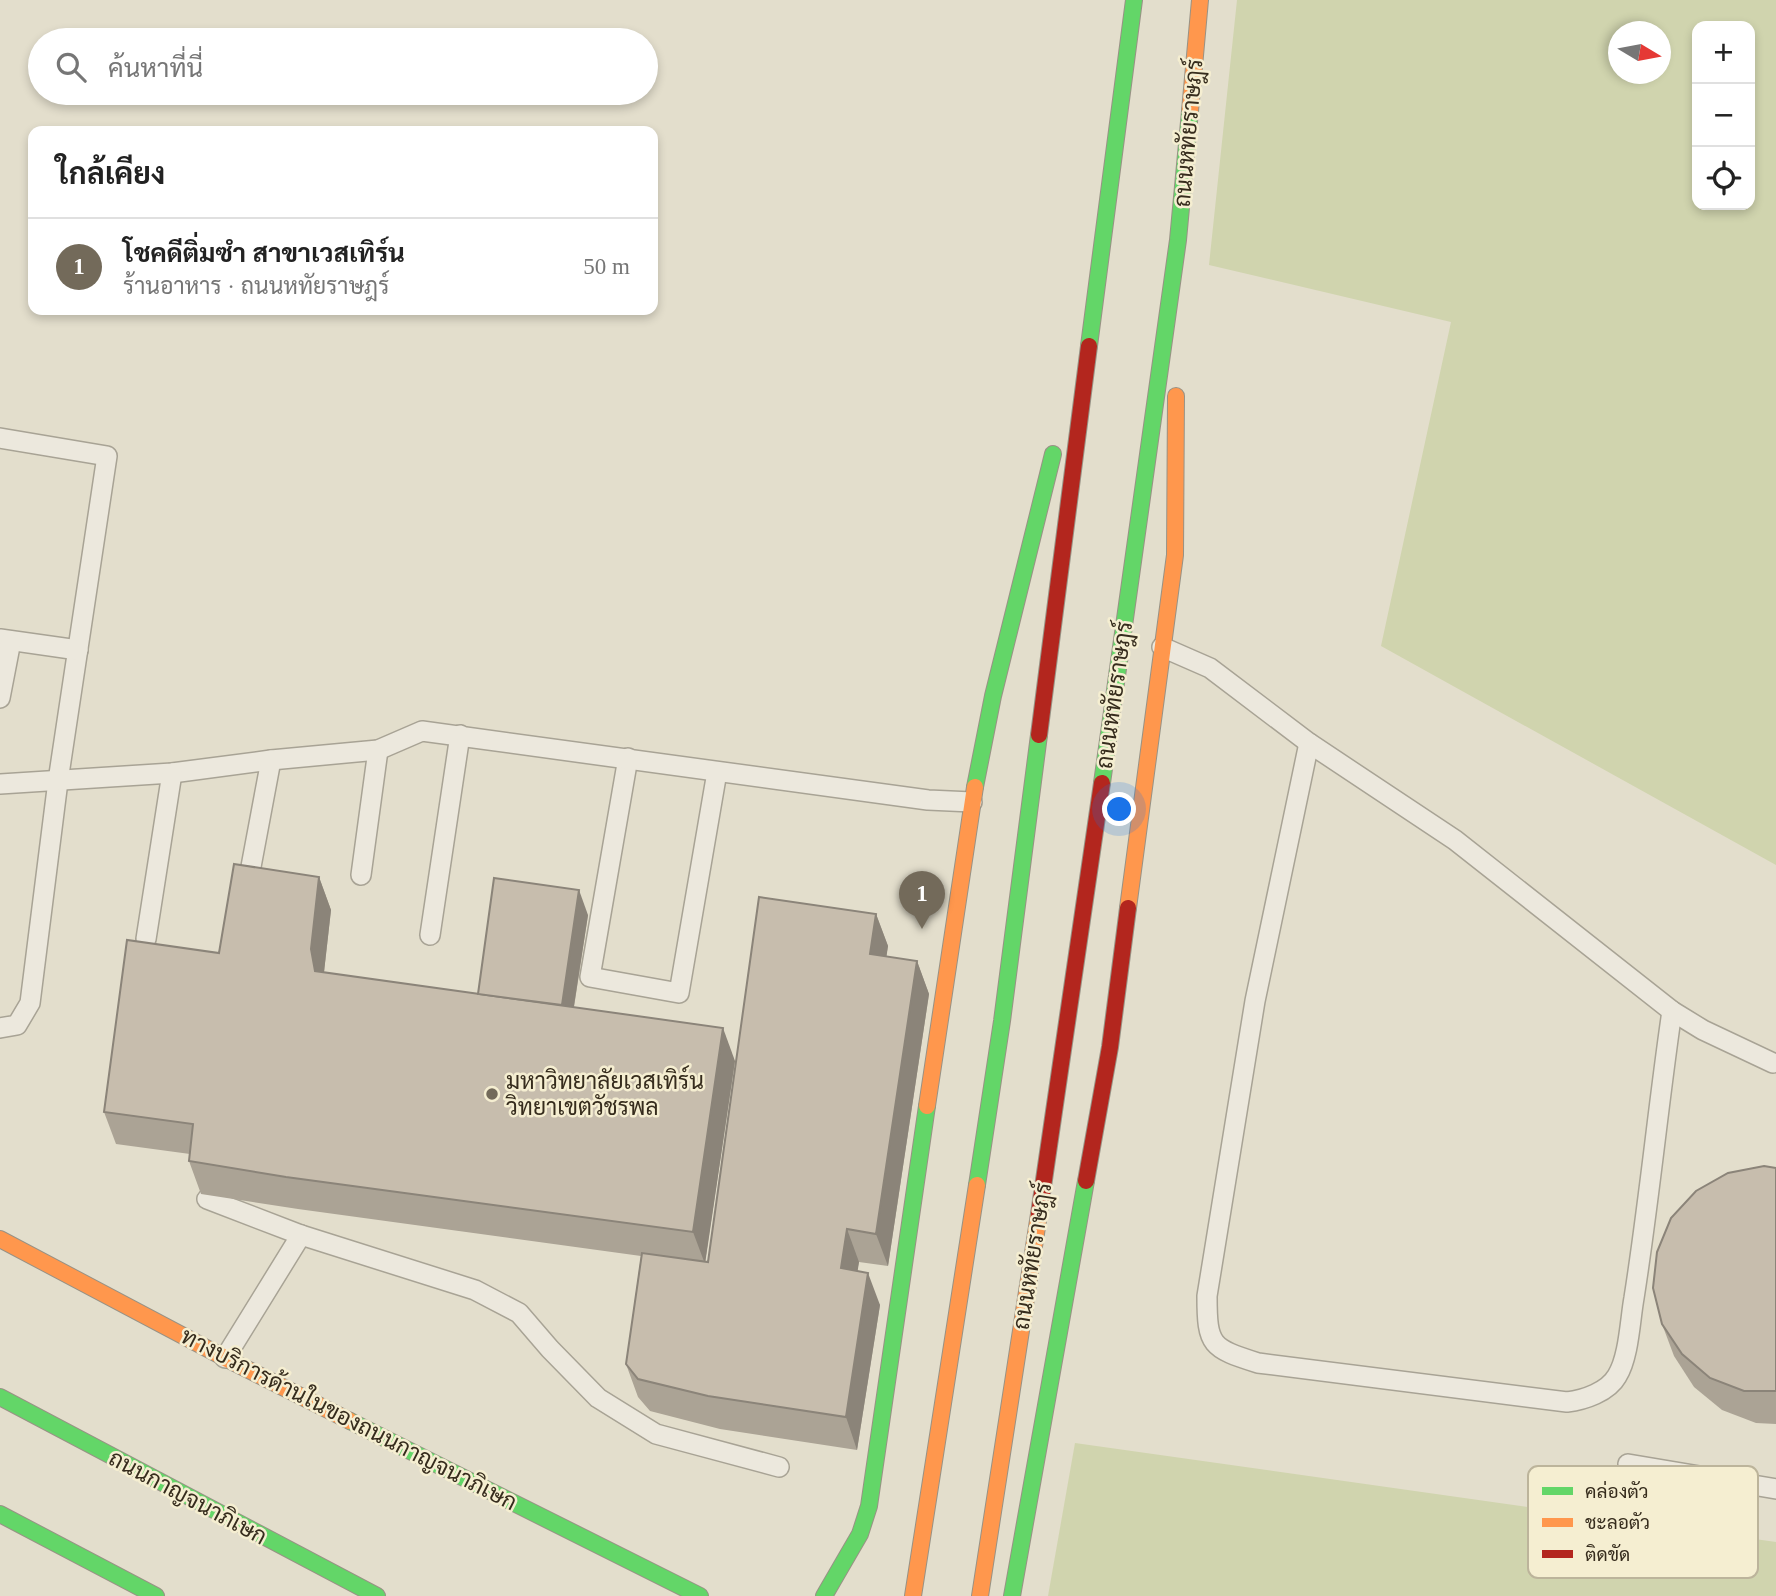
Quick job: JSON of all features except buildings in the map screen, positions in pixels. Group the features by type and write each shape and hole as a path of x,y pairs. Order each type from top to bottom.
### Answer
{"main road":[{"path":"914,1596 1002,1021 1135,0"},
{"name":"ถนนหทัยราษฎร์","path":"980,1596 1067,1031 1178,240 1200,0"},
{"path":"1066,398 1105,224"},
{"path":"1012,1596 1110,1047 1175,555 1178,240"},
{"path":"824,1596 860,1534 869,1506 972,802 993,696 1057,438"},
{"name":"ทางบริการด้านในของถนนกาญจนาภิเษก","path":"0,1239 225,1358 700,1596"},
{"name":"ถนนกาญจนาภิเษก","path":"0,1397 377,1596"},
{"path":"0,1514 156,1596"}],"lane":[{"path":"0,438 107,456 58,780 30,1003 17,1025 0,1028"},
{"path":"0,698 5,640 78,650"},
{"path":"1162,647 1210,668 1309,743 1455,840 1672,1011 1703,1030 1773,1063"},
{"path":"0,784 172,773 378,750 422,732 928,800 972,802"},
{"path":"430,935 460,736"},
{"path":"1309,743 1255,1001 1208,1296 1207,1325 1213,1342 1219,1349 1258,1363 1566,1402 1579,1401 1604,1390 1616,1379 1626,1344 1646,1221 1660,1090 1672,1011"},
{"path":"361,875 378,750"},
{"path":"628,758 590,977 679,993 717,772"},
{"path":"250,872 271,760"},
{"path":"146,939 172,773"},
{"path":"207,1199 301,1235 475,1290 519,1313 598,1398 656,1434 779,1466"},
{"path":"225,1358 301,1235"},
{"path":"1628,1464 1640,1466"},
{"path":"1758,1486 1776,1489"}],"green space":[{"path":"1237,0 1776,0 1776,865 1381,646 1451,322 1209,265"},
{"path":"1075,1443 1528,1507 1528,1578 1758,1578 1758,1539 1776,1542 1776,1596 1048,1596"}],"traffic: fast":[{"path":"1089,346 1134,0"},
{"path":"1102,783 1178,240 1190,111"},
{"path":"975,787 993,696 1053,454"},
{"path":"977,1185 1002,1021 1039,735"},
{"path":"824,1596 860,1534 869,1506 927,1106"},
{"path":"1012,1596 1086,1181"},
{"path":"0,1397 377,1596"},
{"path":"350,1421 700,1596"},
{"path":"0,1514 156,1596"}],"traffic: slow":[{"path":"1190,111 1200,0"},
{"path":"1128,908 1175,555 1176,396"},
{"path":"927,1106 975,787"},
{"path":"913,1596 977,1185"},
{"path":"980,1596 1039,1214"},
{"path":"0,1239 350,1421"}],"traffic: jam":[{"path":"1039,735 1089,346"},
{"path":"1039,1214 1102,783"},
{"path":"1086,1181 1110,1047 1128,908"}],"place":[{"name":"โชคดีติ่มซำ สาขาเวสเทิร์น","path":"922,929"},
{"name":"มหาวิทยาลัยเวสเทิร์น วิทยาเขตวัชรพล","path":"492,1094"}]}
